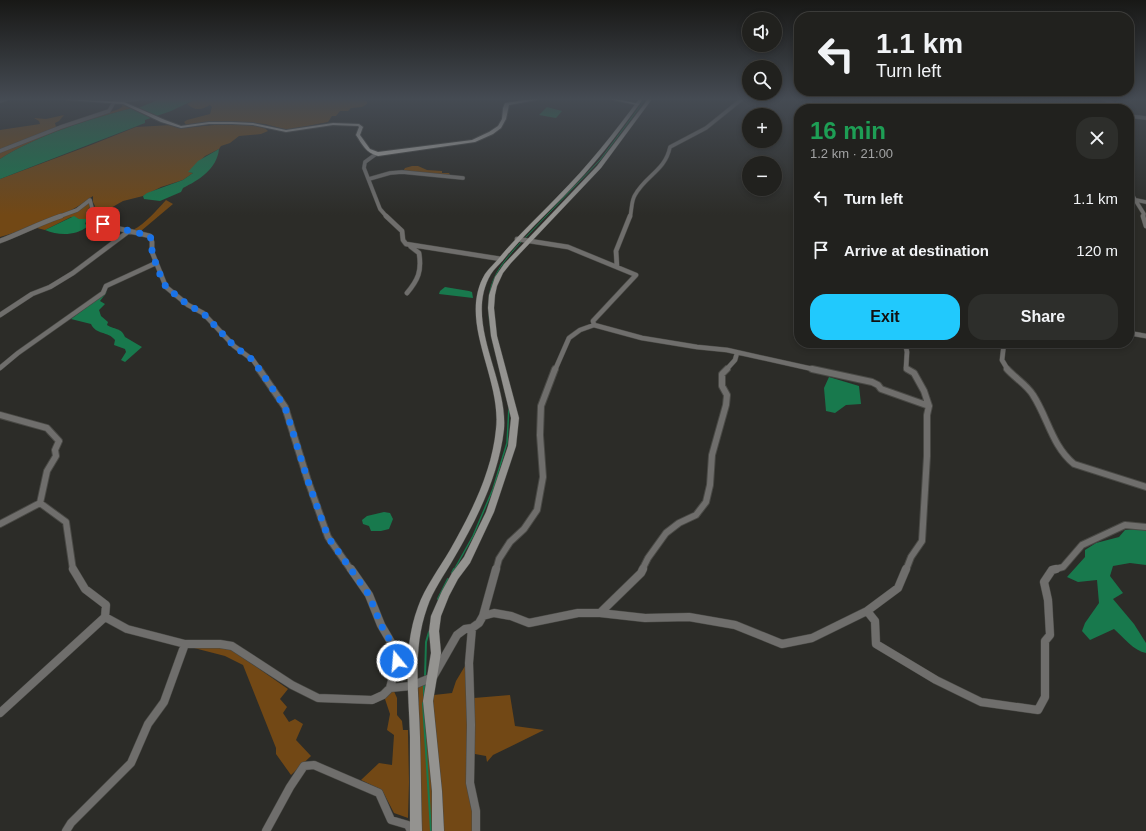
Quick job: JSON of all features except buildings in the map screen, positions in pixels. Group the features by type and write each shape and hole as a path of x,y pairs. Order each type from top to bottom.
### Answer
{"main road":[{"path":"360,138 368,150 376,154 473,141 480,138"},
{"path":"416,831 415,684 412,657 416,631 423,607 486,489 497,444 502,414 482,337 478,312 479,298 488,274 517,239 591,165 613,138"},
{"path":"438,831 437,791 428,701 436,653 434,631 436,616 455,576 467,560 484,526 512,446 515,418 495,335 491,305 492,294 498,279 509,262 599,167 618,138"}],"street":[{"path":"0,151 33,138"},
{"path":"617,268 616,251 628,221 634,196 644,183 660,169 668,157 670,147 687,138"},
{"path":"376,154 364,164 364,168 380,209 394,225 402,231 403,240 406,244 419,252 422,269 416,283 407,293"},
{"path":"369,179 390,173 402,172 463,178"},
{"path":"1134,197 1144,214 1143,216 1146,226"},
{"path":"0,241 27,230 36,224 77,210 90,200 92,208 88,213 92,217 108,226 150,236 152,242 152,252 166,287 188,305 203,313 234,346 253,360 285,407 308,481 328,537 369,595 381,625 395,649 397,661 390,688 383,695 372,700 318,698 292,685 232,646 220,644 185,644 127,629 105,617"},
{"path":"1136,200 1146,202"},
{"path":"0,315 32,294 50,287 73,273 129,231"},
{"path":"517,239 568,248 636,275 593,322 594,325"},
{"path":"406,244 501,259"},
{"path":"0,368 18,353 103,293 106,286 156,263"},
{"path":"390,688 415,684 431,679 457,634 464,629 472,628 480,623 499,559 510,542 524,529 537,510 543,477 540,435 541,406 552,376 569,338 580,330 594,325 642,338 696,347 716,348 872,382 878,385 881,389 929,406"},
{"path":"1134,334 1146,336"},
{"path":"483,616 494,613 511,616 529,623 578,613 600,613 645,618 689,617 735,625 782,644 812,638 867,611 898,588 912,557 922,541 927,456 927,415 929,406 924,391 914,373 906,368 906,348"},
{"path":"1003,348 1002,362 1009,372 1031,393 1042,409 1046,424 1064,458 1074,464 1146,487"},
{"path":"600,613 641,573 648,558 666,533 679,523 696,515 706,502 710,485 712,455 726,405 727,395 722,386 722,374 735,360 737,353"},
{"path":"0,415 47,428 59,441 55,450 56,456 47,471 40,503 0,524"},
{"path":"0,713 105,617 106,604 85,589 72,568 66,522 40,503"},
{"path":"867,611 875,621 876,644 936,680 982,702 1038,710 1045,698 1045,641 1050,635 1048,600 1044,582 1052,570 1063,567 1082,546 1125,525 1146,527"},
{"path":"472,628 470,663 470,783 476,811 476,831"},
{"path":"66,831 70,823 131,763 148,724 164,702 185,644"},
{"path":"266,831 304,766 314,765 380,793 391,820 408,825 411,831"}],"shaded area":[{"path":"0,138 30,138 0,150"},
{"path":"36,138 41,138 0,159 0,152"},
{"path":"41,138 107,138 0,179 0,159"},
{"path":"109,138 237,138 205,156 189,172 193,173 183,180 161,187 143,196 123,201 95,217 90,213 95,206 93,196 60,216 36,226 0,237 0,179"},
{"path":"219,149 218,156 211,168 201,177 183,188 181,192 160,201 144,199 143,196 147,193 183,180 193,173 188,172 198,161"},
{"path":"418,166 427,170 442,171 442,173 449,173 450,175 402,173 405,168"},
{"path":"166,200 173,204 141,231 133,230 147,220"},
{"path":"90,202 91,209 88,212 95,219 79,219 71,217 45,230 37,228 32,230 32,228"},
{"path":"74,216 79,219 87,219 85,224 88,226 78,232 67,234 45,230"},
{"path":"445,287 472,292 473,298 439,294"},
{"path":"107,292 100,301 105,304 99,310 101,316 108,322 107,325 119,330 125,337 142,347 125,362 121,360 126,352 125,349 114,345 115,340 112,337 99,332 91,324 71,319"},
{"path":"829,377 859,386 861,404 846,405 835,413 826,411 824,388"},
{"path":"384,512 390,513 393,519 389,529 371,531 369,526 363,524 362,520 367,516"},
{"path":"1146,529 1146,565 1130,563 1113,566 1110,576 1123,593 1113,599 1134,624 1146,643 1146,653 1133,647 1114,629 1090,640 1082,631 1085,623 1099,603 1097,580 1078,582 1067,577 1085,557 1085,550 1096,543 1119,537 1125,530"},
{"path":"207,645 232,650 288,689 280,699 287,707 283,713 289,722 295,719 303,724 296,740 311,756 291,775 276,754 276,748 243,665 225,656 194,648"},
{"path":"465,666 467,750 475,831 422,831 418,684 435,681 434,695 452,693 456,681"},
{"path":"393,689 397,698 397,715 402,721 403,730 408,730 408,818 394,813 382,790 361,780 379,763 392,765 394,735 387,730 390,714 384,696"},
{"path":"510,695 515,726 544,730 493,755 487,762 486,756 475,754 474,698"}],"waterway":[{"path":"524,239 600,160 617,138"},
{"path":"491,331 489,304 492,282 503,263 521,242"},
{"path":"454,570 473,536 493,489 507,443 509,406"},
{"path":"452,573 454,569"},
{"path":"438,599 448,579"},
{"path":"425,677 426,642 429,632"},
{"path":"424,683 424,697"},
{"path":"423,703 431,831"}],"route":[{"path":"103,224 150,236 152,242 152,252 166,287 188,305 203,313 234,346 253,360 285,407 289,415 308,481 328,537 369,595 381,625 395,649 397,661"}]}
